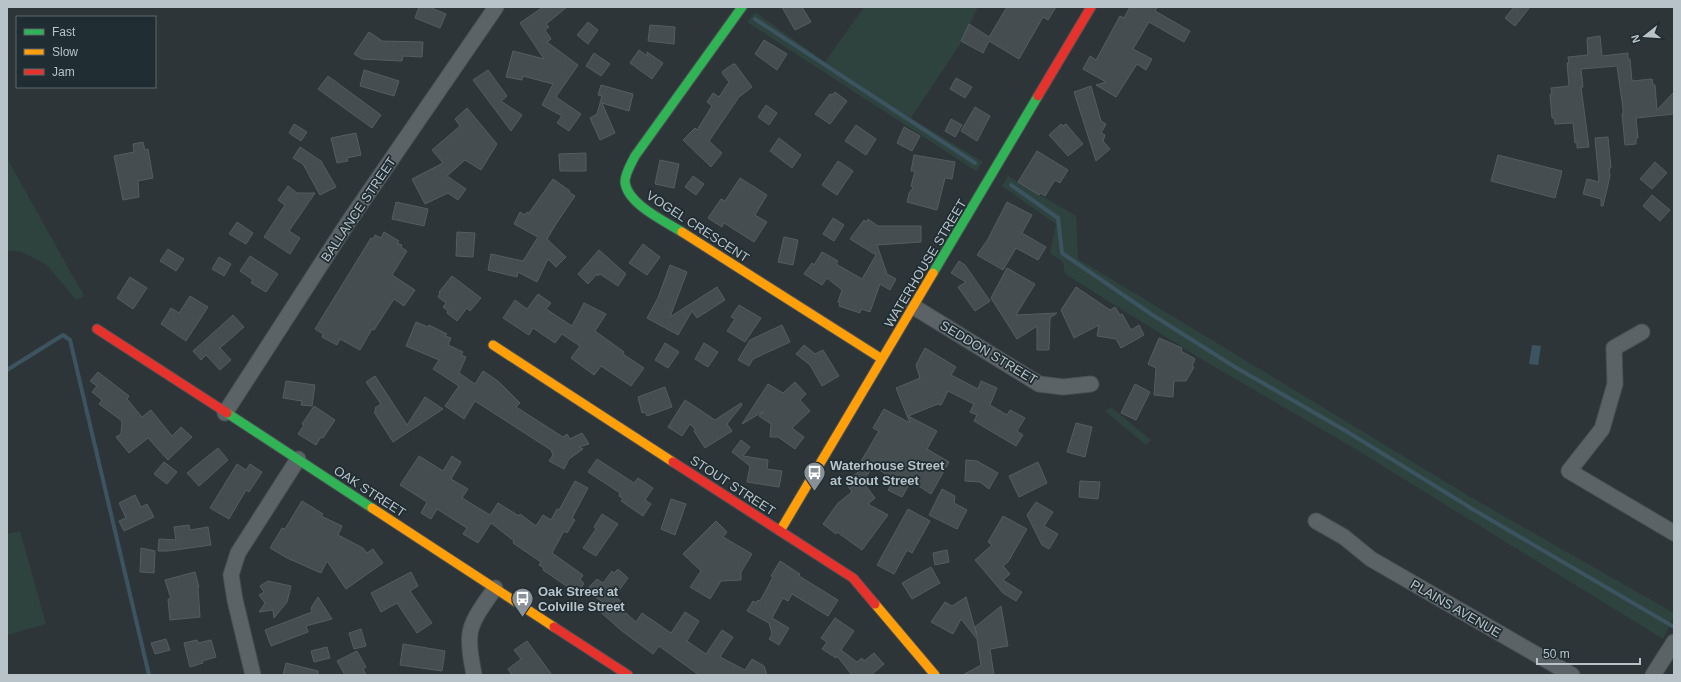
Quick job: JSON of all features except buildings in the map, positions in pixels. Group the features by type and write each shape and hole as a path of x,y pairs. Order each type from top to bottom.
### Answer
{"street":[{"name":"BALLANCE STREET","path":"225,413 347,224 496,7"},
{"name":"VOGEL CRESCENT","path":"742,7 635,156 625,176 627,192 639,205 882,359"},
{"name":"WATERHOUSE STREET","path":"780,531 1091,7"},
{"name":"SEDDON STREET","path":"914,307 1039,384 1063,387 1091,384"},
{"name":"OAK STREET","path":"97,329 628,675"},
{"path":"1642,332 1614,348 1615,384 1602,429 1569,471 1674,533"},
{"name":"STOUT STREET","path":"493,345 853,578 935,675"},
{"path":"253,675 235,600 231,575 238,553 298,459"},
{"name":"PLAINS AVENUE","path":"1316,521 1344,537 1370,559 1572,675"},
{"path":"474,675 470,652 470,635 474,621 495,588"},
{"path":"1653,675 1674,642"}],"green space":[{"path":"864,7 978,7 959,46 911,118 983,162 976,171 747,22 755,12 825,62"},
{"path":"7,158 84,296 76,300 47,265 22,252 7,250"},
{"path":"1008,176 1076,216 1078,259 1474,499 1674,613 1663,639 1352,447 1203,360 1065,274 1063,262 1050,253 1056,224 1002,186"},
{"path":"1111,407 1151,440 1146,445 1105,411"},
{"path":"20,531 46,624 7,635 7,534"}],"water":[{"path":"1532,345 1541,346 1538,365 1529,364"}],"waterway":[{"path":"755,19 975,163"},
{"path":"1011,185 1058,218 1062,253 1151,314 1235,367 1346,431 1474,510 1674,627"},
{"path":"7,370 63,335 70,340 149,675"}],"traffic: fast":[{"path":"682,232 648,212 632,198 627,190 625,182 626,175 635,156 742,7"},
{"path":"933,273 1038,96"},
{"path":"227,413 372,508"}],"traffic: slow":[{"path":"682,232 882,359"},
{"path":"780,531 933,273"},
{"path":"493,345 673,462"},
{"path":"372,508 554,627"},
{"path":"875,604 935,675"}],"traffic: jam":[{"path":"1038,96 1091,7"},
{"path":"97,329 227,413"},
{"path":"673,462 853,578 875,604"},
{"path":"554,627 628,675"}],"place":[{"name":"Waterhouse Street at Stout Street","path":"814,492"},
{"name":"Oak Street at Colville Street","path":"522,618"}]}
